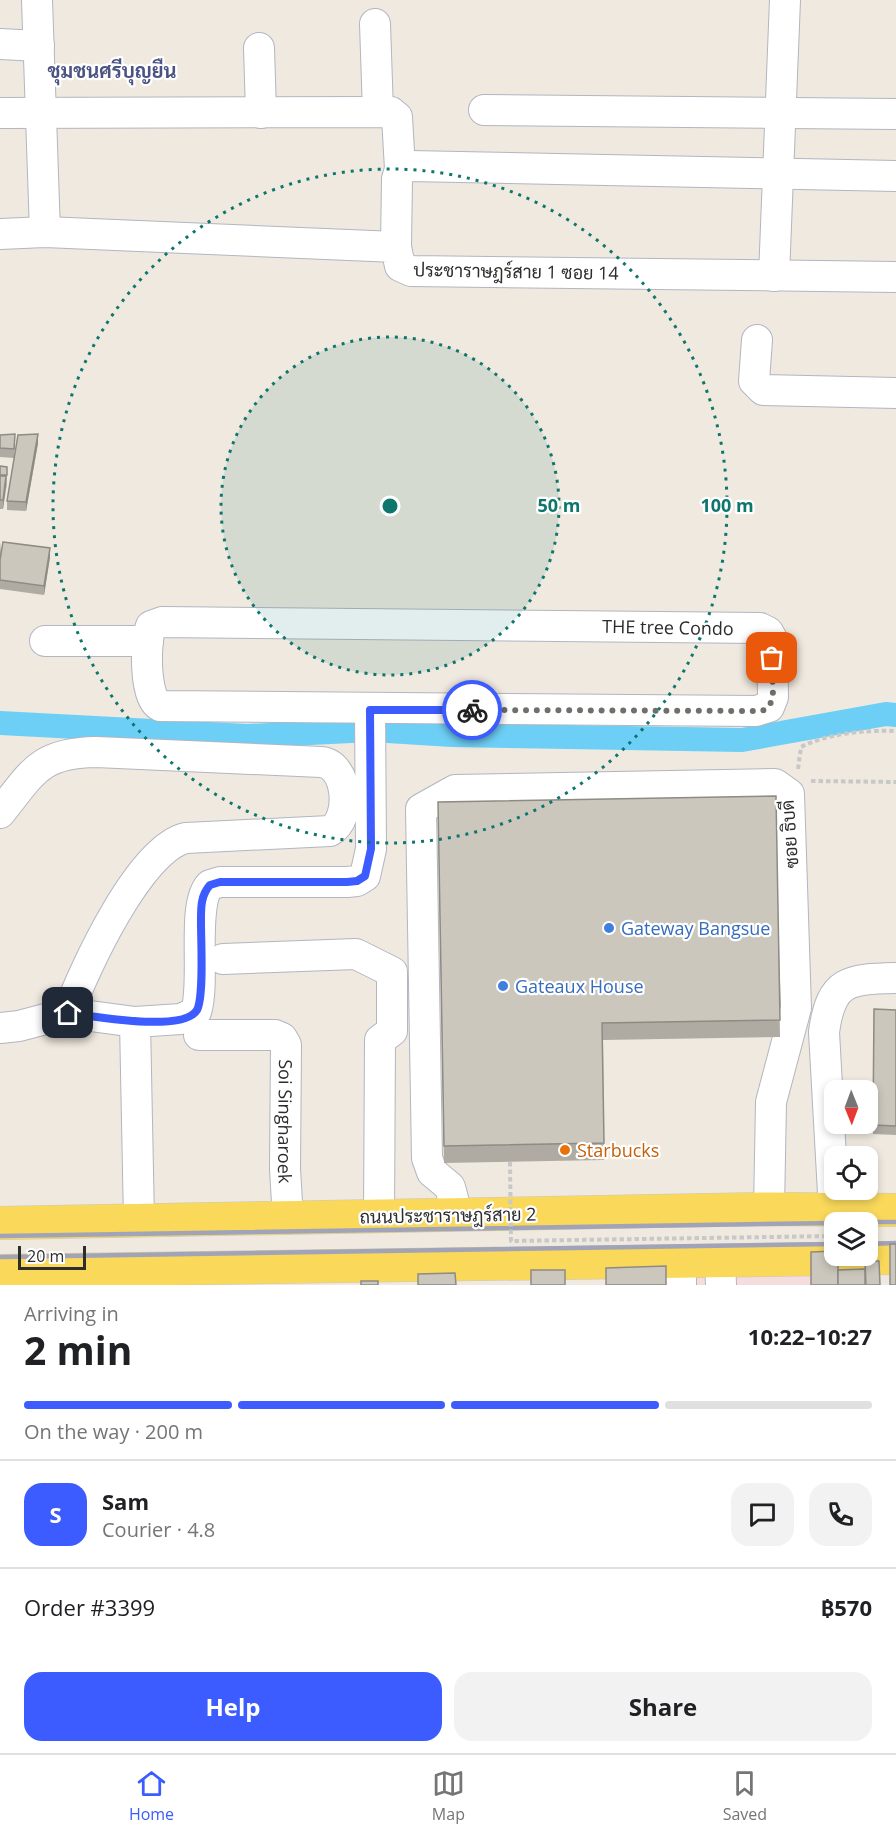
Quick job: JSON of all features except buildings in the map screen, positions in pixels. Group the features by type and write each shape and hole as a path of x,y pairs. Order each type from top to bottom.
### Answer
{"main road":[{"name":"ถนนประชาราษฎร์สาย 2","path":"4,1223 769,1209 824,1221"},
{"path":"681,1210 681,1273"},
{"name":"ถนนประชาราษฎร์สาย 2","path":"878,1214 896,1210"},
{"path":"4,1223 4,1271 199,1277 720,1273 896,1258"}],"street":[{"path":"37,0 45,232"},
{"path":"774,276 785,0"},
{"path":"375,24 378,112"},
{"path":"0,44 39,46"},
{"path":"259,48 261,112"},
{"path":"484,110 780,111 896,114"},
{"path":"0,113 391,112 397,117 400,169 397,179 396,247"},
{"path":"400,169 410,166 896,176"},
{"name":"ประชาราษฎร์สาย 1 ซอย 14","path":"0,234 45,232 396,247 400,266 411,271 896,277"},
{"path":"757,340 754,381 763,390 896,393"},
{"name":"THE tree Condo","path":"162,622 759,628 768,632 772,639 773,697 769,707 762,711 370,725 160,706 153,703 149,693 148,641 151,626 162,622"},
{"path":"45,641 148,641"},
{"path":"0,1028 19,1026 68,1013 135,1022 181,1019 196,1012 200,992 202,902 210,885 220,882 347,882 357,881 365,876 371,849 370,725"},
{"path":"0,813 40,765 65,754 108,753 321,762 335,766 339,772 344,815 340,823 330,831 186,838 165,847 114,915 94,950 68,1013"},
{"name":"ซอย ธิบดี","path":"458,1214 450,1187 432,1172 427,1158 421,809 456,790 775,784 789,794 796,1008 771,1102 769,1209"},
{"path":"223,959 356,954 392,972 392,1031 380,1040 379,1216"},
{"path":"833,1212 824,1032 827,1013 834,993 855,979 896,978"},
{"path":"135,1022 139,1221"},
{"name":"Soi Singharoek","path":"199,1035 275,1035 282,1038 286,1045 285,1169 288,1219"}],"path":[{"path":"799,781 798,759 801,747 811,742 871,730 896,731"},
{"path":"809,781 896,782"},
{"path":"510,1162 512,1241 824,1224"}],"shaded area":[{"path":"814,1266 812,1285 691,1285 690,1268"}],"waterway":[{"path":"0,723 247,736 372,730 452,735 742,740 886,714 896,715"}],"railway":[{"path":"878,1222 896,1222"},
{"path":"0,1236 824,1223"},
{"path":"878,1244 896,1243"},
{"path":"0,1257 824,1244"}],"way so far":[{"path":"472,710 762,711 769,707 773,697 772,658"}],"place":[{"name":"Gateway Bangsue","path":"609,928"},
{"name":"Gateaux House","path":"503,986"},
{"name":"Starbucks","path":"565,1150"}],"district":[{"name":"ชุมชนศรีบุญยืน","path":"112,70"}],"route":[{"path":"68,1013 135,1022 181,1019 196,1012 200,992 202,902 210,885 220,882 347,882 357,881 365,876 370,862 371,849 370,710 472,710"}]}
